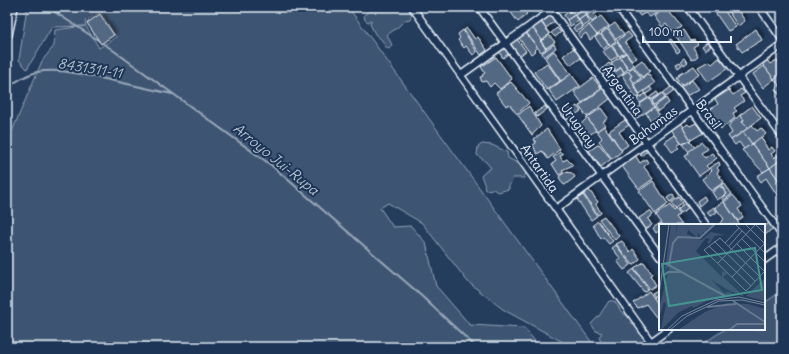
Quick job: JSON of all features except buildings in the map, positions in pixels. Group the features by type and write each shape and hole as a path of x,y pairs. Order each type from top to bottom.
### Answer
{"highway":[{"path":"7,35 14,7"}],"street":[{"name":"Antartida","path":"412,7 651,342 668,330"},
{"name":"Uruguay","path":"479,7 659,255"},
{"name":"Brasil","path":"618,7 782,235"},
{"path":"688,7 782,136"},
{"path":"759,7 782,39"},
{"path":"461,75 552,8"},
{"name":"Argentina","path":"552,8 705,224"},
{"name":"Bahamas","path":"556,209 782,45"},
{"path":"765,259 782,247"}],"shaded area":[{"path":"27,7 348,7 595,347 572,347 504,310 468,282 422,223 388,203 380,208 393,227 411,226 426,243 436,286 470,325 524,328 540,347 7,347 7,143 42,61 54,46 55,30 85,26 52,27 27,69 19,60","holes":["101,12 116,37 99,48 86,26 85,21"]},
{"path":"381,7 408,7 412,13 410,19 405,20 387,35 392,45 389,49 375,34 370,24 371,20 368,22 365,20 364,15 381,9"},
{"path":"482,144 492,145 507,152 508,158 523,166 527,170 524,178 513,178 509,189 498,192 493,189 485,190 481,176 491,168 477,155 478,147"},
{"path":"782,291 782,347 698,347 724,330 765,330 765,302"},
{"path":"609,301 614,301 622,313 633,319 639,327 641,335 644,336 649,343 647,347 608,347 601,342 599,337 602,333 596,331 591,324 599,316"}],"waterway":[{"name":"Arroyo Jui-Rupa","path":"47,7 110,48 271,165 415,290 476,347"},
{"name":"Arroyo Jui-Rupa","path":"58,14 61,7"},
{"name":"8431311-11","path":"7,88 21,78 33,73 63,71 172,94"}]}
